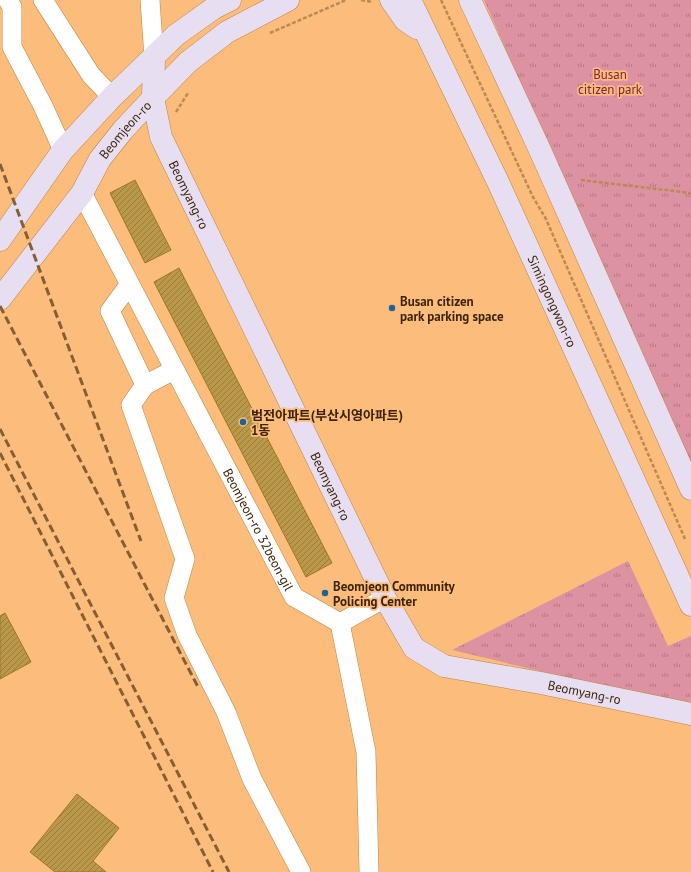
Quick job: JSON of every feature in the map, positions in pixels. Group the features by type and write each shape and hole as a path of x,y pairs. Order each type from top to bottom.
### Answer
{"main road":[{"path":"0,240 63,150 112,97 154,58 176,35 214,8 230,0"},
{"name":"Beomjeon-ro","path":"0,298 82,194 100,159 123,130 153,98 188,62 226,32 288,0"},
{"path":"391,0 405,20 426,34"},
{"name":"Simingongwon-ro","path":"410,0 498,182 691,605"},
{"path":"470,0 542,155 691,489"},
{"name":"Beomyang-ro","path":"154,58 153,98 161,137 385,598 414,648 444,666 541,683 691,714"}],"street":[{"path":"8,0 12,7 12,47 43,106 63,150"},
{"path":"43,0 91,75 112,97"},
{"path":"150,0 154,58"},
{"name":"Beomjeon-ro 32beon-gil","path":"82,194 294,597 340,623"},
{"path":"129,285 110,311 145,385"},
{"path":"174,370 145,385 131,405 185,559 174,598 187,635 226,712 252,779 301,872"},
{"path":"369,872 366,752 340,623 385,598"}],"path":[{"path":"263,37 346,0"},
{"path":"441,0 533,197 546,219 688,546"},
{"path":"175,114 189,92"},
{"path":"581,180 691,193"}],"green space":[{"name":"Busan citizen park","path":"484,0 691,0 691,467"},
{"path":"628,561 668,646 691,636 691,703 657,699 452,650"}],"building":[{"path":"135,180 171,250 145,263 110,193"},
{"name":"범전아파트(부산시영아파트) 1동","path":"179,268 332,563 306,577 154,282"},
{"path":"5,613 31,662 0,679 0,616"},
{"path":"77,794 119,828 93,861 106,872 55,872 30,852"}],"railway":[{"path":"0,164 141,541"},
{"path":"0,306 198,687"},
{"path":"0,429 229,872"},
{"path":"0,453 213,872"}],"place":[{"name":"Busan citizen park parking space","path":"392,308"},
{"name":"범전아파트(부산시영아파트) 1동","path":"243,422"},
{"name":"Beomjeon Community Policing Center","path":"325,593"}]}
